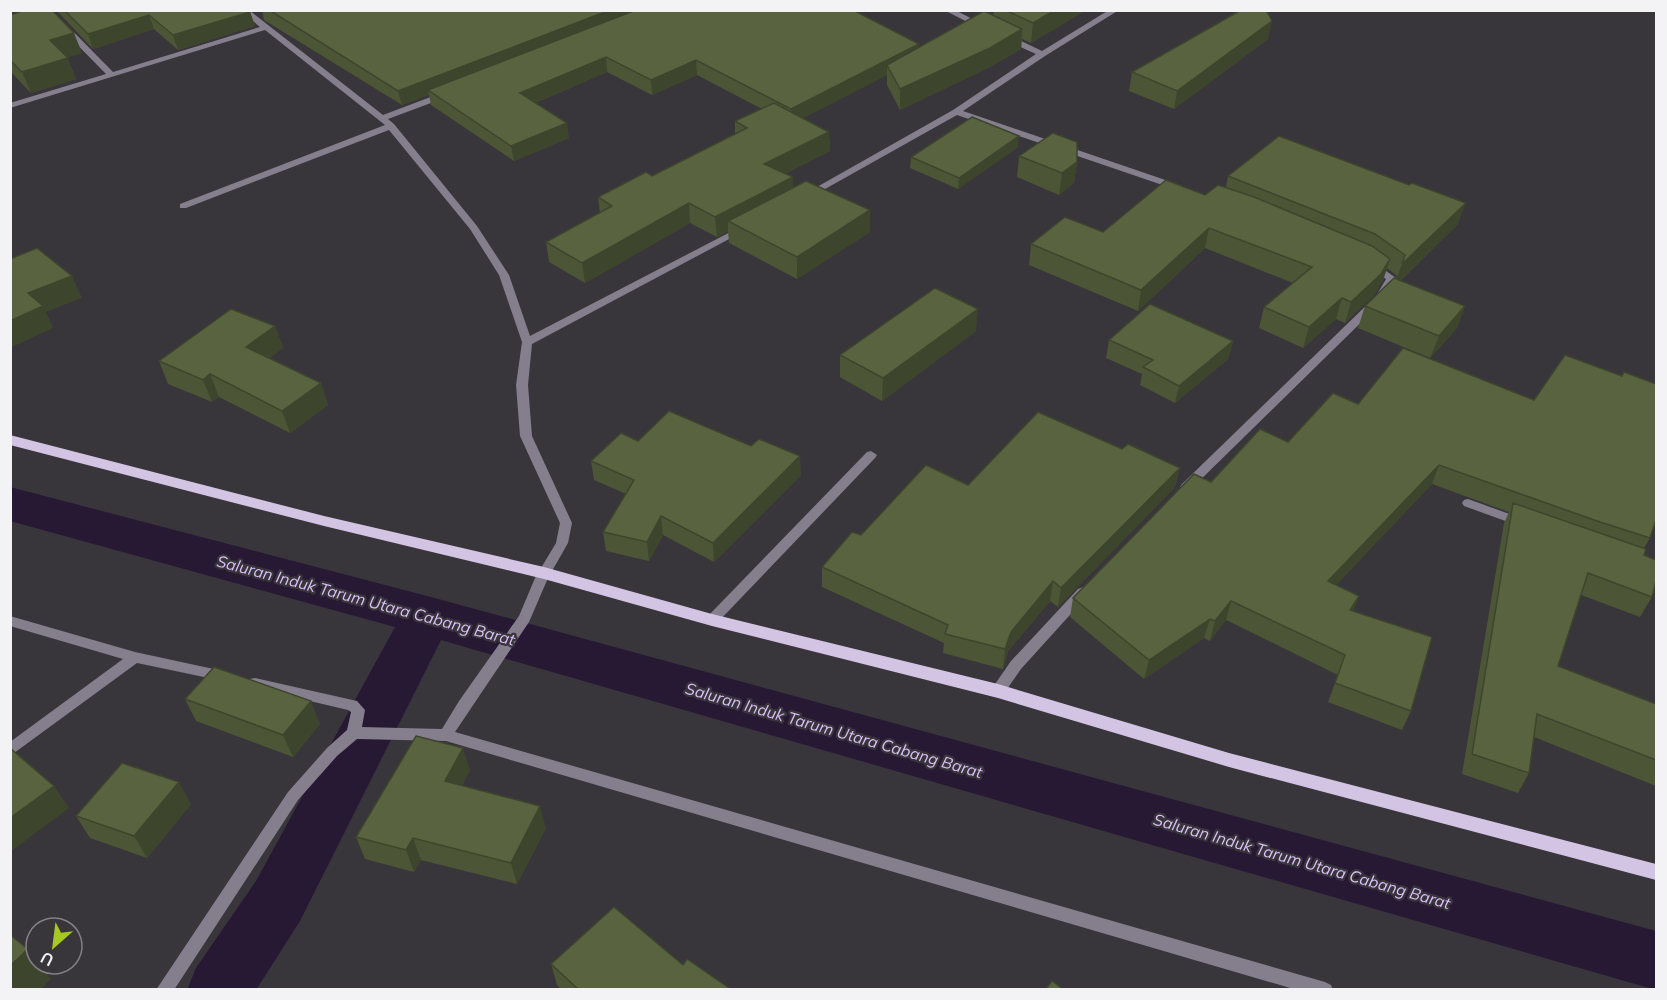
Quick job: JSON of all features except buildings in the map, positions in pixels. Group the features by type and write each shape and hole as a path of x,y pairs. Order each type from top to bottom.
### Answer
{"main road":[{"path":"10,440 324,521 544,573 712,620 998,691 1229,760 1656,872"}],"street":[{"path":"47,10 112,75"},
{"path":"244,10 391,126 474,228 504,275 527,342 522,385 526,436 566,523 567,533 544,573 524,619 472,691 446,735"},
{"path":"948,10 990,30"},
{"path":"800,199 956,112 1042,54 1115,10"},
{"path":"253,18 268,13"},
{"path":"10,106 264,28"},
{"path":"1000,34 1042,54"},
{"path":"381,119 455,90"},
{"path":"956,112 1187,191"},
{"path":"183,206 391,126"},
{"path":"527,342 749,226"},
{"path":"1175,498 1380,298 1391,278 1361,258"},
{"path":"712,620 871,454"},
{"path":"1468,502 1530,526"},
{"path":"998,691 1023,658 1088,587"},
{"path":"10,621 135,657 352,705 358,710 358,732"},
{"path":"10,750 135,657"},
{"path":"164,990 293,796 332,752 358,732 446,735 1326,990"}],"waterway":[{"name":"Saluran Induk Tarum Utara Cabang Barat","path":"10,504 427,616"},
{"path":"219,990 278,901 427,616"},
{"name":"Saluran Induk Tarum Utara Cabang Barat","path":"427,616 1656,961"}]}
